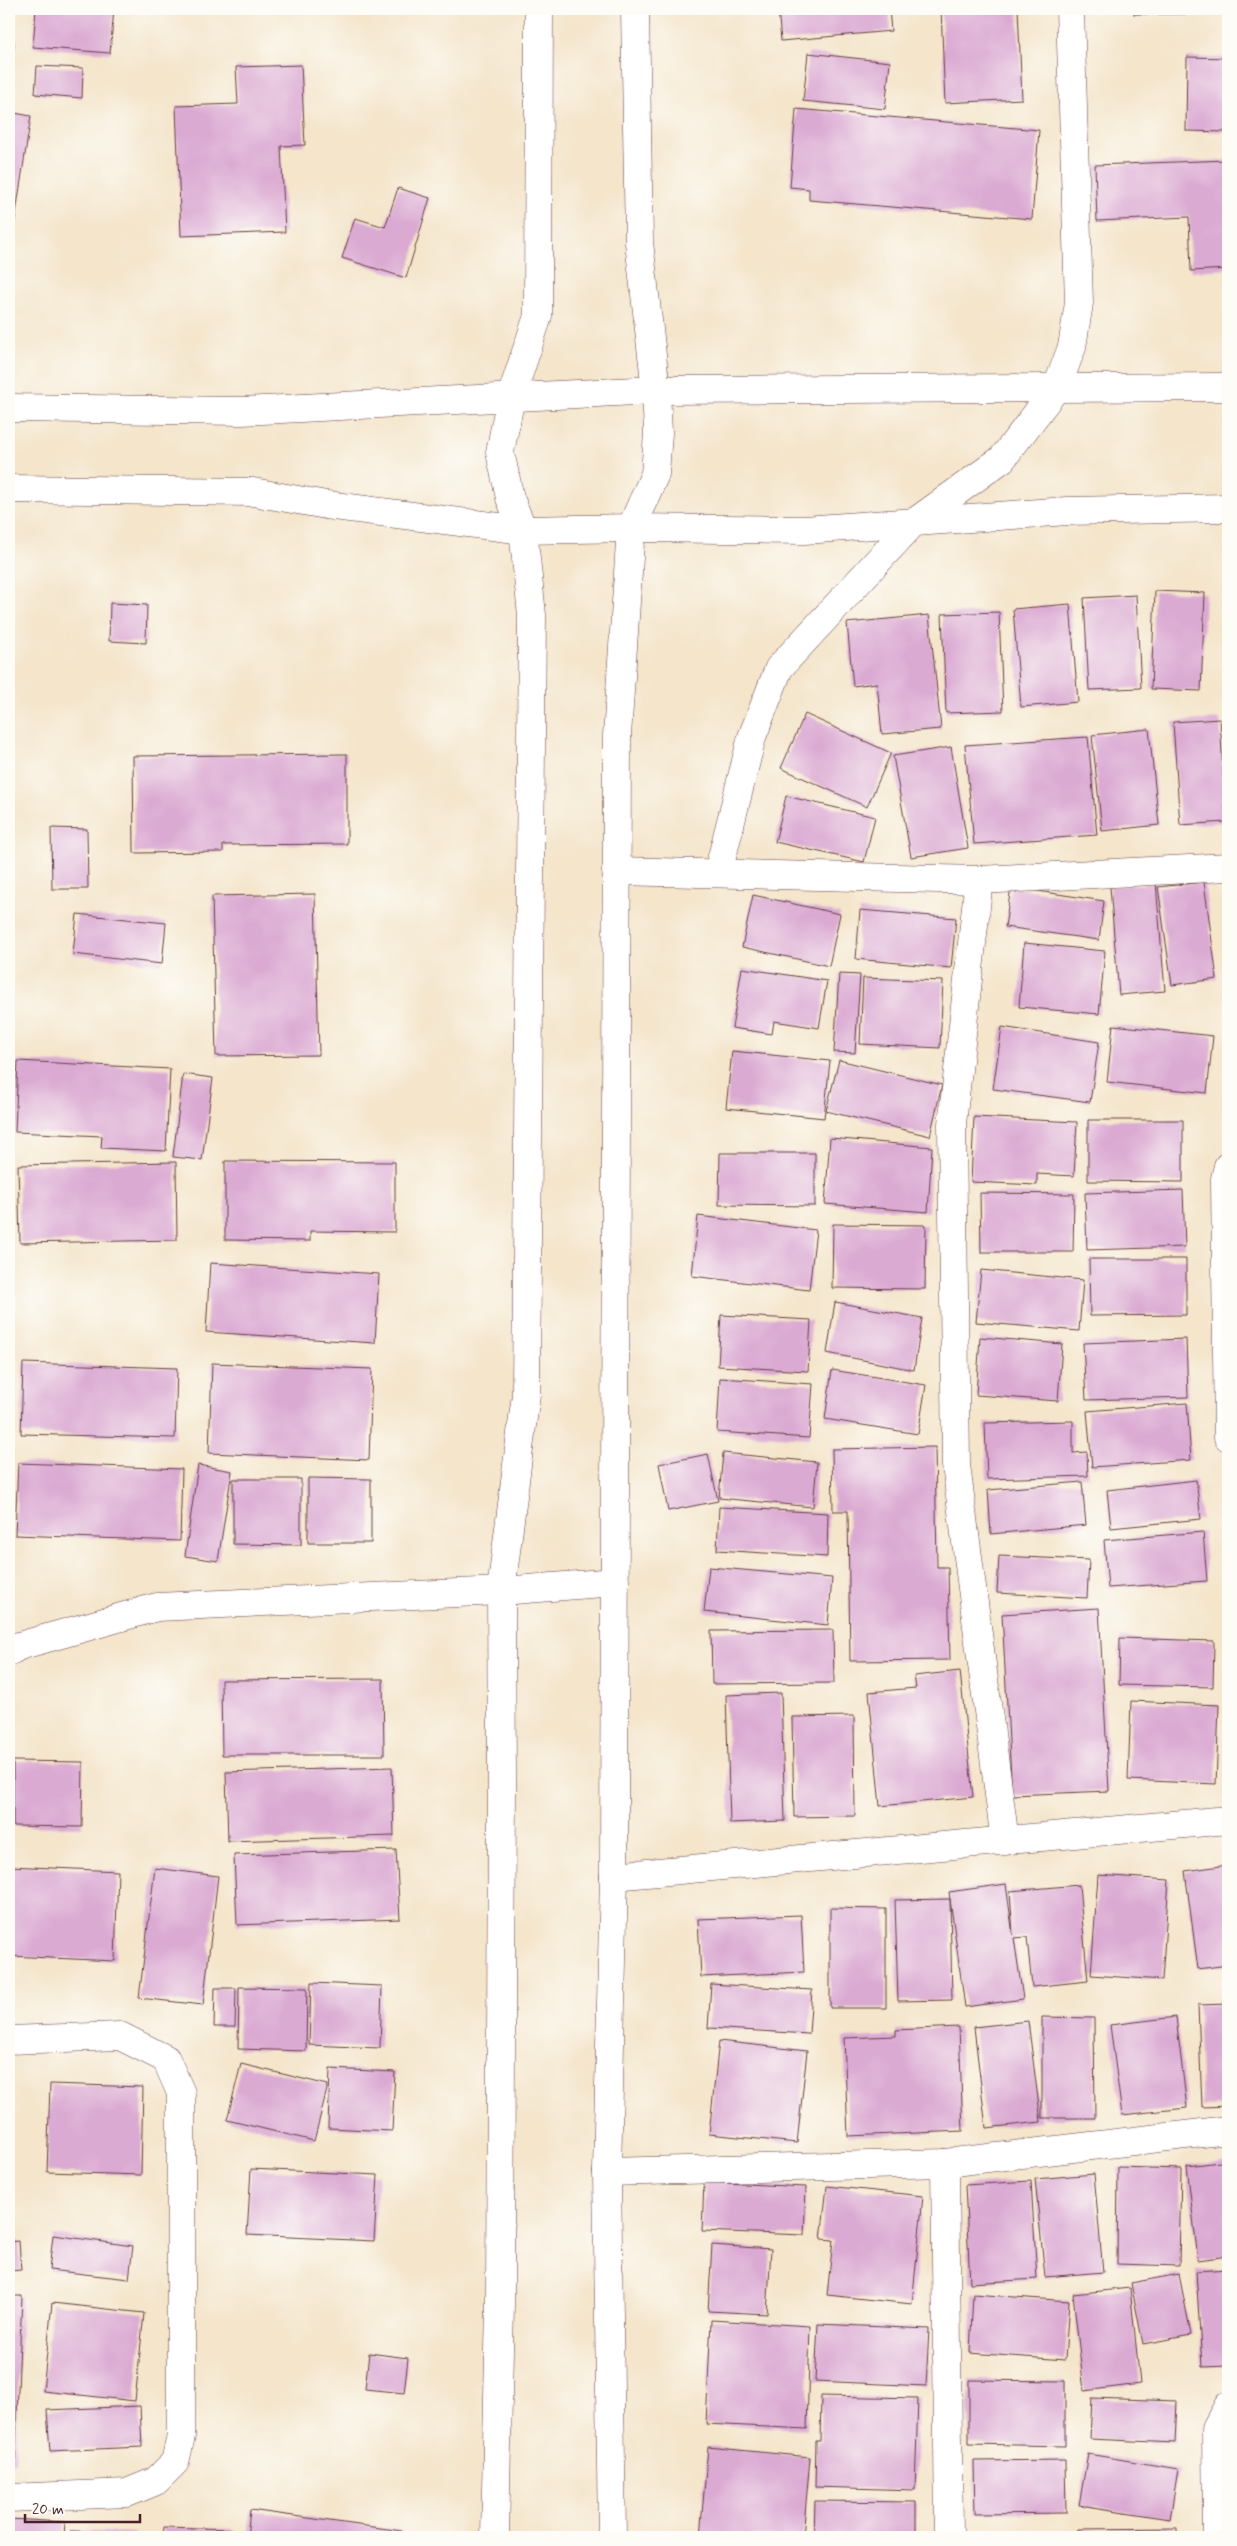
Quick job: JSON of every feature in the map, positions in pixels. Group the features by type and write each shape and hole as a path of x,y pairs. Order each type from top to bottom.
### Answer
{"street":[{"path":"495,2537 500,2284 501,1590 526,1394 532,615 523,530 510,498 500,452 511,397 538,316 539,9"},
{"path":"612,2537 607,2172 614,1876 617,736 631,528 655,474 658,433 656,390 639,242 635,9"},
{"path":"718,873 752,737 779,668 912,524 1002,459 1057,387 1072,347 1079,303 1070,9"},
{"path":"9,408 242,411 656,390 1228,387"},
{"path":"9,489 253,492 326,505 523,530 631,528 804,530 912,524 1067,511 1228,508"},
{"path":"616,871 979,880 1228,868"},
{"path":"979,880 952,1124 956,1465 1005,1841"},
{"path":"1228,1166 1225,1179 1228,1437"},
{"path":"9,1652 19,1646 156,1607 501,1590 616,1582"},
{"path":"614,1876 1228,1820"},
{"path":"9,2040 120,2036 166,2059 181,2093 181,2436 176,2462 156,2481 127,2493 9,2498"},
{"path":"607,2172 945,2163 1228,2130"},
{"path":"945,2163 948,2537"},
{"path":"1217,2537 1216,2428 1228,2406"}],"building":[{"path":"9,9 12,9 14,48 9,48"},
{"path":"36,9 114,9 110,53 33,47"},
{"path":"778,9 889,9 891,31 781,41"},
{"path":"941,9 1018,9 1022,99 945,103"},
{"path":"1134,9 1228,9 1228,14 1134,14"},
{"path":"808,53 890,62 885,109 803,101"},
{"path":"1187,57 1228,58 1228,132 1186,131"},
{"path":"301,65 305,145 281,146 285,232 181,236 176,106 238,104 236,67"},
{"path":"37,66 83,68 82,98 35,94"},
{"path":"796,109 1039,130 1032,219 809,200 809,189 790,187"},
{"path":"9,112 31,116 10,251 9,251"},
{"path":"1228,160 1228,269 1191,271 1189,217 1097,221 1095,165"},
{"path":"398,188 430,198 406,278 342,258 355,218 385,227"},
{"path":"1228,586 1228,646 1227,646 1224,587"},
{"path":"1155,591 1205,593 1201,691 1151,689"},
{"path":"1136,595 1141,688 1089,690 1084,598"},
{"path":"110,603 147,605 146,643 109,641"},
{"path":"1070,604 1078,702 1021,707 1013,609"},
{"path":"999,612 1003,711 946,713 942,614"},
{"path":"929,615 941,729 882,734 877,683 853,686 847,623"},
{"path":"805,714 891,753 867,807 781,768"},
{"path":"1220,719 1226,822 1180,825 1173,722"},
{"path":"1149,729 1159,825 1102,831 1092,735"},
{"path":"1088,737 1097,835 974,844 965,745"},
{"path":"951,747 968,848 911,857 893,756"},
{"path":"347,754 347,844 223,845 223,852 134,853 133,756"},
{"path":"786,796 875,817 864,862 775,842"},
{"path":"51,828 87,829 88,889 52,889"},
{"path":"1204,882 1217,979 1172,985 1158,887"},
{"path":"1156,883 1165,991 1119,995 1110,887"},
{"path":"1011,887 1104,901 1099,940 1005,927"},
{"path":"315,894 319,1055 216,1056 212,896"},
{"path":"753,895 840,914 829,966 742,947"},
{"path":"860,910 956,918 951,968 856,959"},
{"path":"77,914 166,923 162,964 73,954"},
{"path":"1024,943 1105,951 1099,1014 1019,1007"},
{"path":"742,968 827,981 819,1028 774,1021 772,1034 732,1028"},
{"path":"839,974 860,975 855,1053 834,1052"},
{"path":"863,978 943,981 940,1048 860,1044"},
{"path":"1113,1025 1213,1036 1207,1093 1107,1082"},
{"path":"1002,1027 1099,1042 1090,1102 993,1089"},
{"path":"732,1051 830,1061 824,1118 726,1108"},
{"path":"839,1060 942,1085 930,1136 826,1111"},
{"path":"18,1061 170,1069 166,1151 101,1148 102,1136 15,1132"},
{"path":"183,1074 213,1078 202,1160 173,1157"},
{"path":"974,1117 1077,1122 1074,1176 1037,1174 1037,1185 971,1182"},
{"path":"1088,1120 1183,1120 1183,1182 1088,1181"},
{"path":"830,1138 932,1147 928,1212 825,1204"},
{"path":"720,1153 815,1153 815,1206 719,1205"},
{"path":"225,1161 395,1162 395,1232 310,1231 310,1241 225,1240"},
{"path":"176,1162 177,1240 20,1243 18,1165"},
{"path":"1183,1190 1185,1247 1087,1250 1085,1193"},
{"path":"980,1193 1074,1194 1073,1252 981,1252"},
{"path":"698,1216 816,1230 809,1290 692,1276"},
{"path":"833,1224 926,1225 925,1289 832,1288"},
{"path":"1089,1259 1186,1259 1186,1315 1090,1316"},
{"path":"210,1263 379,1274 375,1343 206,1332"},
{"path":"981,1270 1083,1280 1079,1331 976,1322"},
{"path":"835,1302 922,1318 914,1370 827,1353"},
{"path":"721,1315 811,1320 808,1371 718,1366"},
{"path":"980,1337 1062,1344 1058,1401 976,1395"},
{"path":"1186,1339 1188,1397 1086,1400 1083,1343"},
{"path":"23,1363 177,1368 175,1438 21,1434"},
{"path":"212,1363 372,1369 369,1460 209,1453"},
{"path":"832,1370 926,1385 918,1434 825,1419"},
{"path":"720,1378 813,1384 809,1438 717,1432"},
{"path":"1187,1403 1191,1460 1092,1467 1087,1411"},
{"path":"1073,1421 1073,1453 1087,1452 1088,1476 987,1479 985,1423"},
{"path":"935,1447 937,1567 948,1567 950,1660 850,1661 848,1511 833,1511 832,1449"},
{"path":"723,1453 817,1462 813,1507 719,1498"},
{"path":"708,1454 718,1501 668,1511 659,1464"},
{"path":"18,1463 182,1469 180,1541 15,1535"},
{"path":"198,1465 232,1471 218,1561 185,1556"},
{"path":"308,1478 371,1479 371,1543 308,1543"},
{"path":"233,1479 301,1479 301,1545 233,1544"},
{"path":"1196,1480 1201,1519 1111,1528 1107,1490"},
{"path":"1082,1482 1086,1525 991,1534 988,1490"},
{"path":"719,1507 828,1513 827,1557 717,1550"},
{"path":"1203,1532 1207,1581 1108,1588 1104,1540"},
{"path":"999,1556 1089,1560 1087,1598 997,1593"},
{"path":"709,1567 832,1578 828,1625 704,1612"},
{"path":"1099,1608 1109,1791 1012,1795 1002,1614"},
{"path":"833,1630 834,1683 712,1684 711,1631"},
{"path":"1120,1638 1214,1641 1213,1687 1119,1685"},
{"path":"960,1671 973,1797 880,1806 869,1692 916,1688 914,1676"},
{"path":"383,1679 384,1755 222,1755 221,1680"},
{"path":"781,1693 785,1821 730,1823 726,1695"},
{"path":"1131,1701 1219,1705 1216,1784 1128,1780"},
{"path":"854,1716 855,1816 794,1817 792,1717"},
{"path":"13,1761 83,1762 82,1827 13,1826"},
{"path":"392,1767 394,1836 228,1841 226,1772"},
{"path":"396,1850 400,1919 237,1925 234,1855"},
{"path":"1228,1865 1228,1965 1198,1969 1185,1871"},
{"path":"9,1866 118,1871 115,1961 9,1956"},
{"path":"155,1868 218,1876 203,2005 139,1998"},
{"path":"1098,1875 1169,1880 1162,1980 1091,1975"},
{"path":"1006,1884 1013,1935 1010,1891 1079,1885 1088,1981 1032,1987 1027,1937 1014,1938 1023,1999 965,2007 949,1892"},
{"path":"950,1899 952,2000 898,2001 895,1900"},
{"path":"830,1908 886,1909 886,2008 830,2008"},
{"path":"801,1915 804,1972 701,1977 698,1919"},
{"path":"311,1983 382,1986 380,2048 309,2045"},
{"path":"711,1984 812,1990 809,2034 708,2028"},
{"path":"239,1987 307,1988 306,2051 238,2049"},
{"path":"215,1988 236,1988 235,2027 214,2027"},
{"path":"1228,2004 1228,2106 1202,2107 1198,2005"},
{"path":"1042,2017 1094,2018 1095,2118 1042,2118"},
{"path":"1176,2017 1187,2108 1122,2115 1110,2025"},
{"path":"1028,2021 1041,2122 986,2128 974,2027"},
{"path":"959,2027 963,2131 848,2136 844,2038 896,2036 896,2030"},
{"path":"719,2041 807,2051 797,2143 709,2134"},
{"path":"241,2064 328,2085 314,2141 227,2120"},
{"path":"330,2069 395,2072 392,2131 328,2128"},
{"path":"50,2084 143,2087 141,2175 47,2172"},
{"path":"1228,2161 1228,2256 1198,2260 1187,2166"},
{"path":"1118,2167 1181,2169 1179,2266 1117,2264"},
{"path":"251,2169 378,2175 374,2241 247,2235"},
{"path":"1094,2174 1103,2272 1045,2277 1035,2179"},
{"path":"1031,2181 1037,2279 970,2283 965,2185"},
{"path":"704,2182 806,2187 804,2235 702,2231"},
{"path":"827,2186 923,2196 912,2304 827,2295 833,2240 821,2239"},
{"path":"53,2235 133,2246 129,2279 49,2270"},
{"path":"19,2241 21,2270 9,2271 9,2242"},
{"path":"712,2245 771,2249 767,2314 708,2311"},
{"path":"1228,2269 1228,2366 1202,2367 1196,2271"},
{"path":"1179,2274 1191,2335 1143,2344 1131,2283"},
{"path":"1130,2288 1140,2384 1084,2391 1073,2294"},
{"path":"973,2294 1069,2301 1065,2360 970,2353"},
{"path":"9,2296 22,2296 15,2462 9,2462"},
{"path":"52,2303 144,2313 135,2401 43,2391"},
{"path":"711,2320 810,2326 807,2429 706,2424"},
{"path":"818,2324 929,2329 926,2386 815,2381"},
{"path":"369,2353 408,2358 404,2393 365,2389"},
{"path":"969,2380 1065,2381 1065,2446 969,2444"},
{"path":"821,2396 918,2398 915,2490 815,2487 816,2441 820,2441"},
{"path":"1092,2398 1177,2401 1175,2443 1090,2439"},
{"path":"140,2406 142,2447 50,2451 47,2410"},
{"path":"708,2447 810,2457 803,2537 700,2536"},
{"path":"1088,2454 1178,2469 1170,2519 1079,2505"},
{"path":"1065,2460 1066,2513 975,2514 974,2461"},
{"path":"815,2501 916,2502 916,2537 814,2537"},
{"path":"250,2510 402,2531 401,2537 247,2537"},
{"path":"9,2519 65,2522 64,2537 9,2537"},
{"path":"164,2527 232,2529 232,2537 163,2537"},
{"path":"1177,2528 1177,2537 1078,2537 1078,2529"},
{"path":"71,2531 135,2533 135,2537 71,2537"},
{"path":"966,2533 1028,2536 1028,2537 966,2537"}]}
